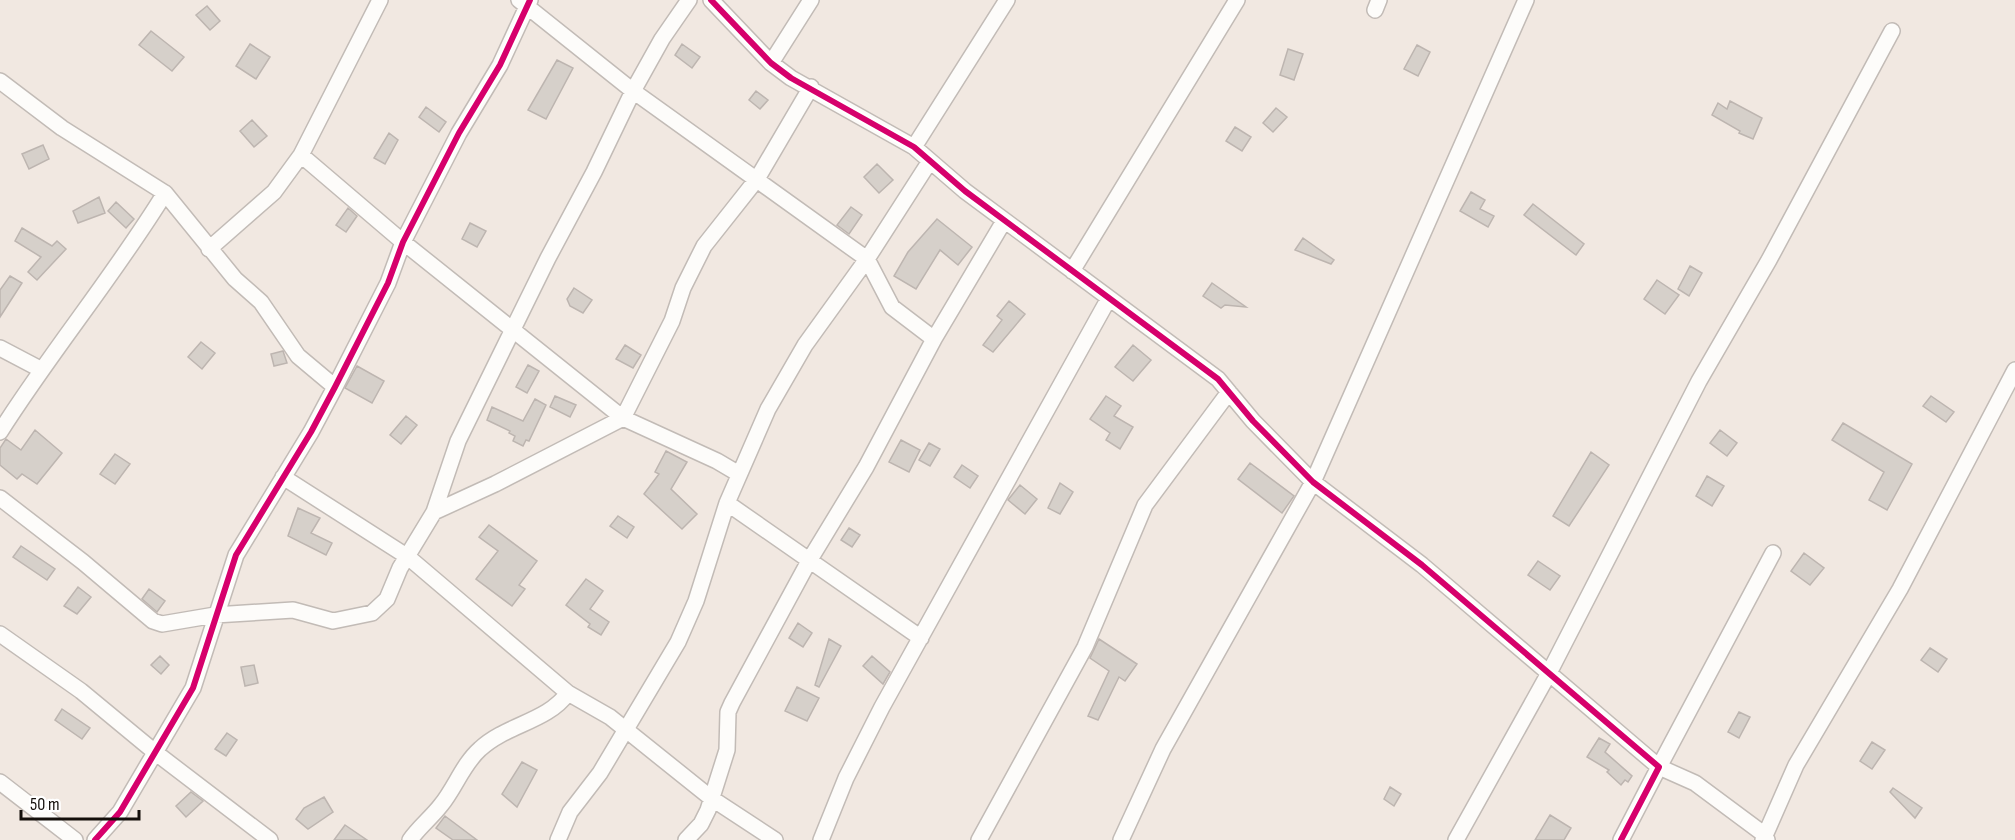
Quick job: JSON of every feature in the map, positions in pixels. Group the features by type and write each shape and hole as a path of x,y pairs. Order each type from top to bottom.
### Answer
{"street":[{"path":"209,249 274,192 301,155 380,0"},
{"path":"0,498 83,562 153,621 162,624 215,615 293,610 333,621 362,618 372,613 387,599 400,568 434,512 458,441 514,328 633,90 662,39 689,0"},
{"path":"711,0 771,63 791,78 811,87 914,147 1004,221 1218,379 1252,421 1314,482 1422,565 1659,767 1695,783 1765,838 1796,765 1900,590 2015,370"},
{"path":"771,63 811,0"},
{"path":"914,147 1006,0"},
{"path":"1072,271 1237,0"},
{"path":"1120,840 1163,749 1314,482 1526,0"},
{"path":"95,840 120,812 193,688 236,555 335,387 388,283 403,242 459,133 500,65 526,2 633,90 867,259 892,307 934,339"},
{"path":"1456,840 1549,673 1700,381 1769,260 1892,31"},
{"path":"0,81 62,128 165,193 235,279 261,302 298,356 335,387"},
{"path":"434,512 495,484 623,418 672,321 683,288 704,246 757,179 811,87"},
{"path":"301,155 403,242 514,328 623,418 717,461 739,474"},
{"path":"558,840 570,812 600,773 678,642 691,612 727,503 768,409 805,345 867,259 930,160"},
{"path":"0,432 40,369 114,271 165,193"},
{"path":"686,840 701,824 711,798 727,750 728,712 732,703 809,561 866,467 934,339 1004,221"},
{"path":"821,840 846,778 980,526 1109,298"},
{"path":"0,348 40,369"},
{"path":"979,840 1085,647 1146,506 1229,392"},
{"path":"283,477 408,557 568,693 610,717 711,798 775,840"},
{"path":"727,503 921,638"},
{"path":"1621,840 1773,553"},
{"path":"0,634 81,691 156,753 270,840"},
{"path":"410,840 441,806 479,750 507,729 548,712 560,704 568,693"},
{"path":"0,782 75,840"}],"building":[{"path":"207,6 220,21 210,30 196,15"},
{"path":"151,31 184,57 172,71 139,45"},
{"path":"250,44 270,57 256,79 236,66"},
{"path":"682,44 700,57 692,68 675,55"},
{"path":"1417,45 1430,52 1418,76 1404,69"},
{"path":"1288,49 1303,54 1294,80 1280,75"},
{"path":"557,60 573,68 546,119 528,110"},
{"path":"756,91 768,100 760,109 749,100"},
{"path":"1730,101 1762,118 1753,139 1739,133 1740,131 1712,115 1718,103 1727,109"},
{"path":"426,107 446,122 439,132 419,117"},
{"path":"1276,108 1287,117 1273,132 1263,123"},
{"path":"252,120 267,136 254,147 240,131"},
{"path":"1235,127 1251,137 1242,151 1226,141"},
{"path":"389,133 398,140 385,164 374,158"},
{"path":"43,145 49,159 29,169 22,154"},
{"path":"877,164 893,180 879,193 864,177"},
{"path":"1471,192 1485,200 1480,209 1494,216 1488,227 1460,211"},
{"path":"99,197 105,213 78,223 73,211"},
{"path":"116,202 134,219 126,228 108,211"},
{"path":"1533,204 1584,244 1576,255 1524,215"},
{"path":"851,207 862,215 849,234 837,225"},
{"path":"348,208 357,216 346,232 336,225"},
{"path":"937,219 972,247 958,265 940,250 916,289 894,276 908,252"},
{"path":"470,223 486,231 477,247 462,239"},
{"path":"22,228 52,246 57,241 66,249 37,280 28,272 41,257 15,241"},
{"path":"1303,238 1334,260 1331,264 1295,250"},
{"path":"1690,266 1702,273 1689,296 1678,289"},
{"path":"10,276 22,283 0,317 0,290"},
{"path":"1657,280 1679,295 1665,314 1644,299"},
{"path":"1212,283 1246,307 1225,305 1221,308 1203,296"},
{"path":"574,288 592,300 583,313 570,306 567,299"},
{"path":"1009,301 1025,314 993,352 983,345 1002,320 997,316"},
{"path":"201,342 215,353 202,369 188,357"},
{"path":"625,345 641,355 633,368 616,359"},
{"path":"1133,345 1151,360 1133,381 1115,367"},
{"path":"283,351 287,363 274,366 271,354"},
{"path":"528,365 539,371 527,393 516,387"},
{"path":"357,366 384,381 372,403 345,388"},
{"path":"555,396 576,405 570,417 550,407"},
{"path":"1106,396 1121,406 1114,416 1133,427 1120,449 1106,440 1110,433 1090,419"},
{"path":"1931,396 1954,412 1946,422 1923,406"},
{"path":"535,399 546,405 529,441 526,440 523,446 513,441 515,436 509,433 510,431 487,420 492,407 523,421"},
{"path":"406,416 417,425 401,444 390,435"},
{"path":"1843,423 1912,464 1887,510 1869,500 1884,472 1832,440"},
{"path":"35,430 62,453 37,484 22,474 17,479 0,465 0,448 6,439 21,450"},
{"path":"1720,430 1737,443 1727,456 1710,443"},
{"path":"901,440 920,450 909,472 889,462"},
{"path":"929,443 940,449 930,466 919,460"},
{"path":"666,451 687,462 671,489 697,514 682,529 644,494 659,474 655,472"},
{"path":"1591,452 1609,465 1569,526 1553,516"},
{"path":"115,454 130,464 115,484 100,474"},
{"path":"1250,463 1294,496 1282,513 1238,479"},
{"path":"962,465 978,476 970,488 954,477"},
{"path":"1707,476 1724,486 1712,506 1696,496"},
{"path":"1060,483 1073,492 1060,514 1048,508"},
{"path":"1020,485 1037,499 1025,514 1008,500"},
{"path":"298,508 320,518 311,533 332,543 326,555 288,536"},
{"path":"618,516 634,527 627,538 610,526"},
{"path":"489,525 537,561 519,585 525,589 512,606 476,579 498,551 479,537"},
{"path":"849,528 860,535 852,547 841,540"},
{"path":"21,546 55,569 47,580 13,557"},
{"path":"1804,553 1824,568 1810,585 1791,571"},
{"path":"1538,561 1560,576 1550,590 1528,575"},
{"path":"586,579 603,591 590,609 609,622 601,635 588,627 590,624 566,605"},
{"path":"78,587 91,597 77,614 64,606"},
{"path":"149,589 165,601 157,612 142,599"},
{"path":"798,623 812,633 803,647 789,638"},
{"path":"829,639 841,646 819,687 815,685"},
{"path":"1099,639 1137,664 1125,681 1119,677 1098,720 1088,716 1109,671 1090,658"},
{"path":"1930,648 1947,659 1938,672 1921,660"},
{"path":"160,656 169,665 161,674 151,665"},
{"path":"872,656 890,672 883,684 863,666"},
{"path":"254,665 258,683 245,686 241,667"},
{"path":"797,687 819,698 807,721 785,711"},
{"path":"62,709 90,728 82,739 55,720"},
{"path":"1739,712 1750,717 1739,738 1728,732"},
{"path":"227,733 237,740 226,756 215,749"},
{"path":"1599,738 1610,744 1605,752 1632,776 1628,782 1625,780 1621,785 1607,772 1609,770 1587,757"},
{"path":"1872,742 1885,750 1872,769 1860,761"},
{"path":"522,762 537,770 517,807 502,794"},
{"path":"1390,787 1401,794 1394,806 1384,799"},
{"path":"1893,788 1922,808 1915,818 1890,792"},
{"path":"191,792 203,801 186,817 176,806"},
{"path":"324,797 333,812 308,829 296,819 304,808"},
{"path":"1550,815 1571,828 1564,840 1535,840"},
{"path":"445,816 477,840 453,840 436,828"},
{"path":"345,825 367,840 334,840"}],"cycle path":[{"path":"95,840 120,812 193,688 236,555 311,432 335,387 388,283 403,242 459,133 500,65 530,0"},
{"path":"711,0 771,63 791,78 914,147 965,191 1218,379 1253,421 1313,482 1422,565 1659,767 1621,840"}]}
